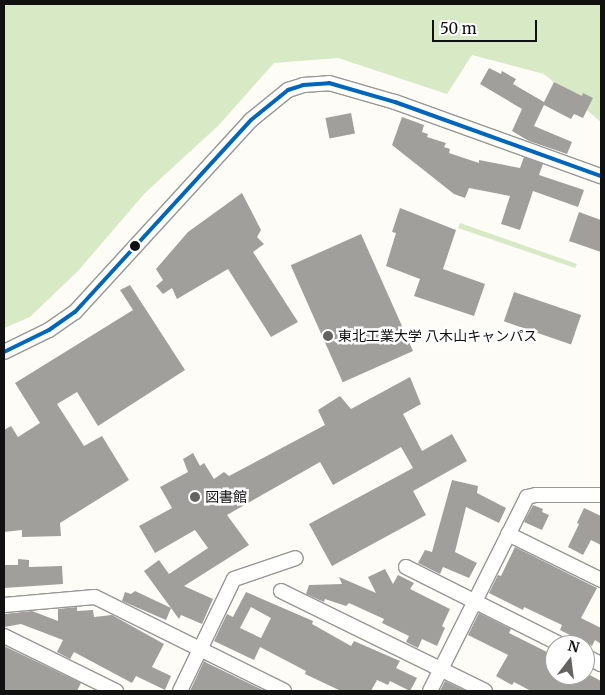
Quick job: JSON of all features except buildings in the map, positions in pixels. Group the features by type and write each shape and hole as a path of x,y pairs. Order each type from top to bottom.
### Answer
{"street":[{"path":"4,352 23,345 75,312 251,120 288,90 303,85 329,83 395,102 601,176"},
{"path":"430,691 527,497 536,495 601,495"},
{"path":"508,534 601,580"},
{"path":"180,691 234,579 296,558"},
{"path":"406,567 545,637"},
{"path":"281,591 485,691"},
{"path":"4,605 95,597 200,651 284,691"},
{"path":"4,636 116,691"}],"green space":[{"path":"4,4 601,4 601,122 544,74 472,55 447,94 338,58 274,63 219,125 145,193 78,271 30,317 4,328"},
{"path":"460,223 577,264 575,268 458,228"}],"transit line":[{"path":"4,352 49,330 75,312 251,120 288,90 303,85 329,83 395,102 601,176"}],"place":[{"name":"東北工業大学 八木山キャンパス","path":"328,336"},
{"name":"図書館","path":"195,497"}]}
